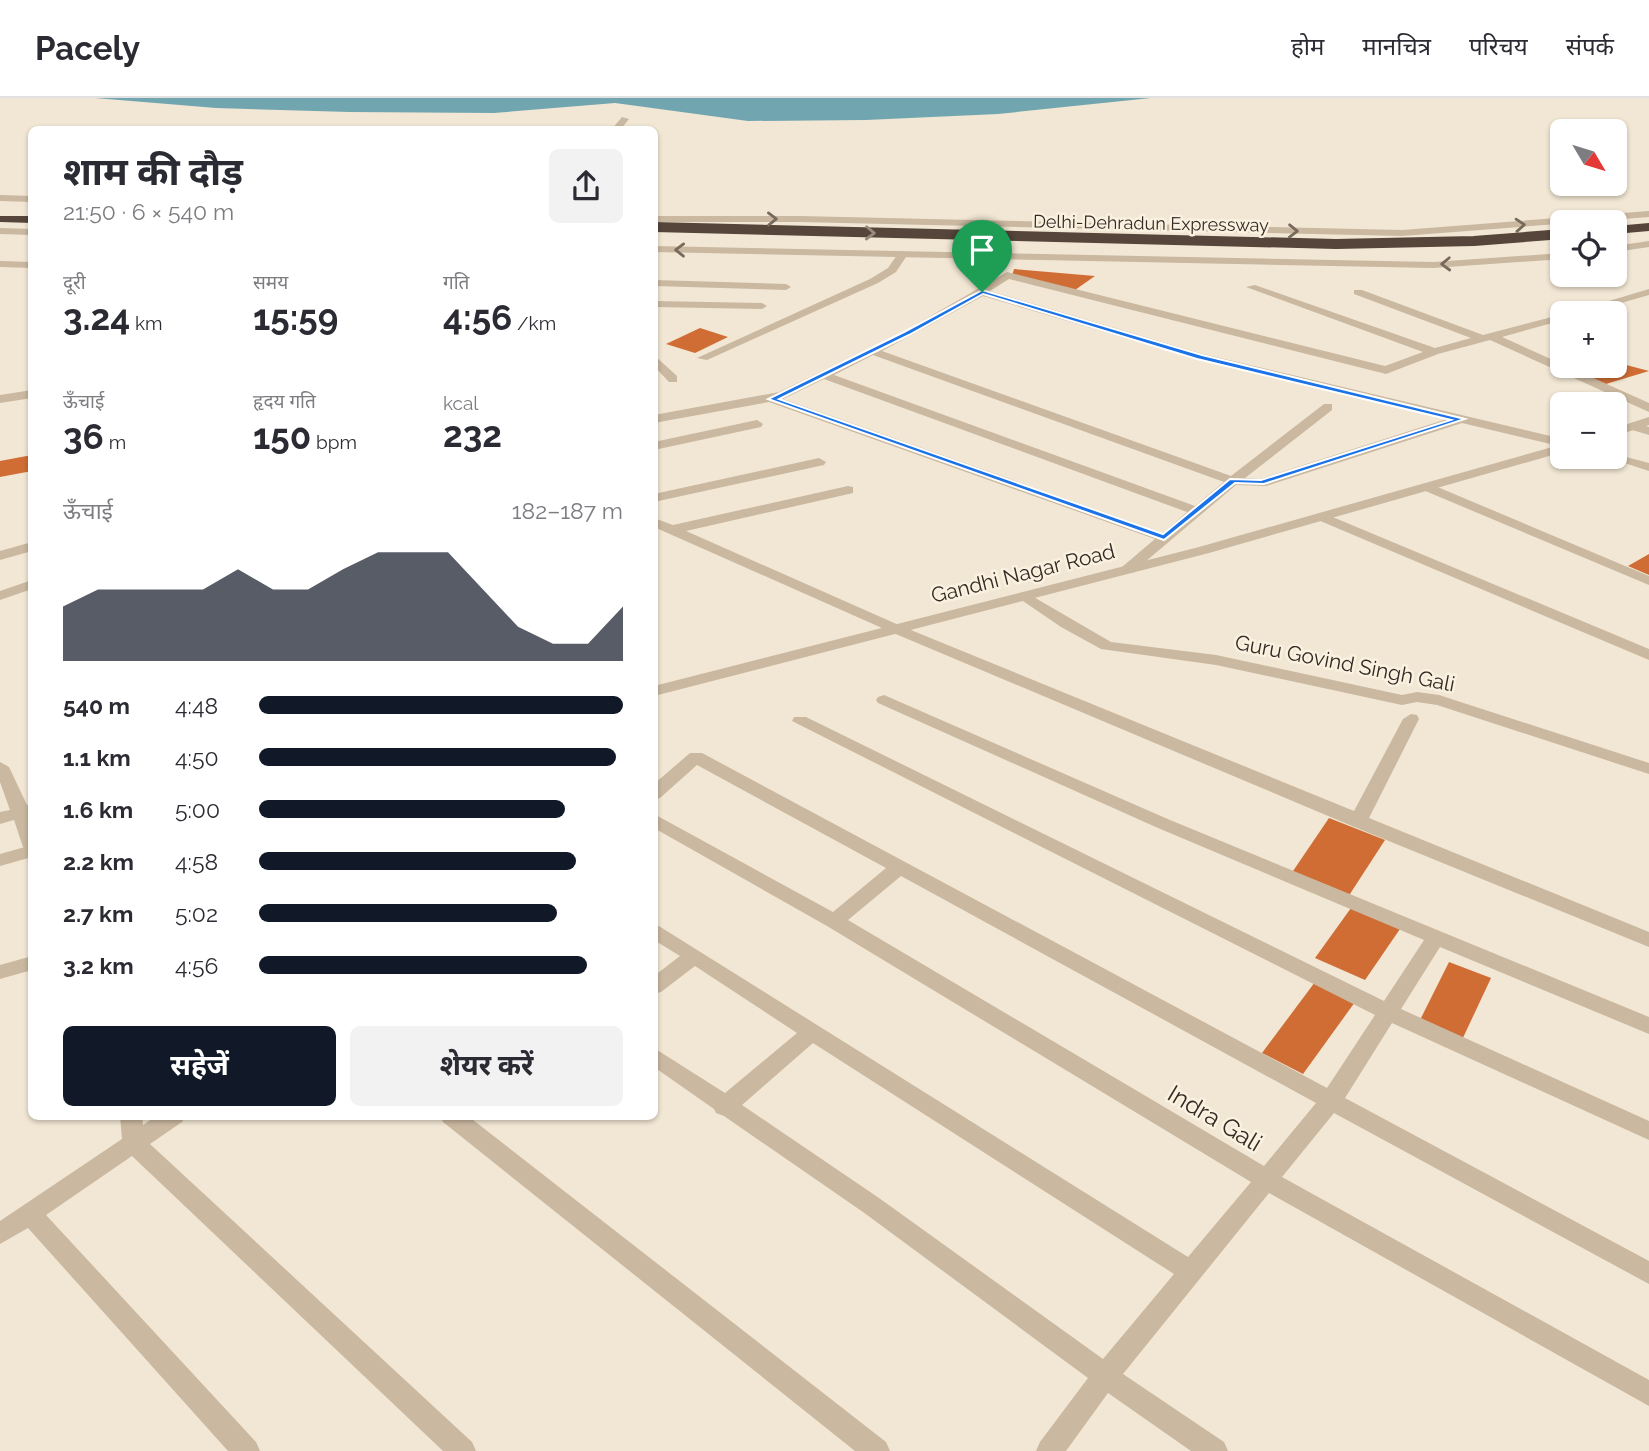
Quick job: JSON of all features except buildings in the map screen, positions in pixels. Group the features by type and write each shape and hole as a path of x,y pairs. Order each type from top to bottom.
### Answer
{"highway":[{"path":"0,208 28,209"},
{"path":"0,219 28,220"},
{"name":"Delhi-Dehradun Expressway","path":"658,227 1336,244 1474,241 1550,235"},
{"path":"1627,229 1649,227"},
{"name":"Delhi-Dehradun Expressway","path":"658,238 1343,256 1550,248"},
{"path":"1627,243 1649,242"}],"street":[{"path":"619,126 625,119"},
{"path":"0,198 28,199"},
{"path":"658,219 799,219 1402,233 1649,214"},
{"path":"789,252 799,219"},
{"path":"0,231 28,232"},
{"path":"1627,247 1649,242"},
{"path":"658,249 1433,265 1550,257"},
{"path":"704,358 874,281 892,270 903,254"},
{"path":"0,264 28,265"},
{"path":"658,418 772,399 872,351 1009,275 1386,370 1434,352 1550,321"},
{"path":"658,283 786,287"},
{"path":"1251,287 1434,352"},
{"path":"982,292 1200,357 1550,443"},
{"path":"1358,292 1488,338 1649,408"},
{"path":"1617,301 1649,292"},
{"path":"658,304 762,306"},
{"path":"872,351 1233,481 1261,483 1461,419"},
{"path":"658,362 673,379"},
{"path":"824,375 1196,511"},
{"path":"0,399 28,395"},
{"path":"772,399 1164,538"},
{"path":"1127,570 1196,511 1328,407"},
{"path":"1627,428 1649,421"},
{"path":"658,445 757,424"},
{"path":"1633,426 1649,431"},
{"name":"Gandhi Nagar Road","path":"658,688 1127,570 1323,517 1550,450"},
{"path":"1627,461 1649,467"},
{"path":"658,497 819,462"},
{"path":"1428,487 1649,581"},
{"path":"672,530 848,490"},
{"path":"1323,517 1649,655"},
{"path":"658,525 896,629 1649,940"},
{"path":"0,556 28,547"},
{"path":"0,596 28,586"},
{"name":"Guru Govind Singh Gali","path":"1025,596 1066,624 1107,646 1216,660 1402,700 1417,697 1439,699 1649,769"},
{"path":"884,700 1176,829 1649,1026"},
{"path":"1358,822 1411,719"},
{"path":"800,720 1389,1013 1649,1130"},
{"path":"658,790 696,757 1649,1273"},
{"path":"0,767 26,811 0,818"},
{"name":"Indra Gali","path":"658,822 834,921 1267,1180 1649,1395"},
{"path":"0,859 28,850"},
{"path":"834,921 901,866"},
{"path":"658,933 1191,1271"},
{"path":"1050,1451 1105,1376 1331,1101 1436,937"},
{"path":"658,984 694,956"},
{"path":"0,972 28,964"},
{"path":"724,1107 812,1032"},
{"path":"658,1059 724,1107 871,1205 1105,1376 1214,1451"},
{"path":"131,1120 134,1144 462,1451"},
{"path":"0,1234 168,1120"},
{"path":"456,1120 876,1451"},
{"path":"30,1214 246,1451"}],"water":[{"path":"95,98 1151,98 998,114 866,120 748,121 615,103 494,113 349,112 216,108"}],"route":[{"path":"982,292 1200,357 1461,419 1261,483 1233,481 1164,538 772,399 907,334 982,292"}]}
